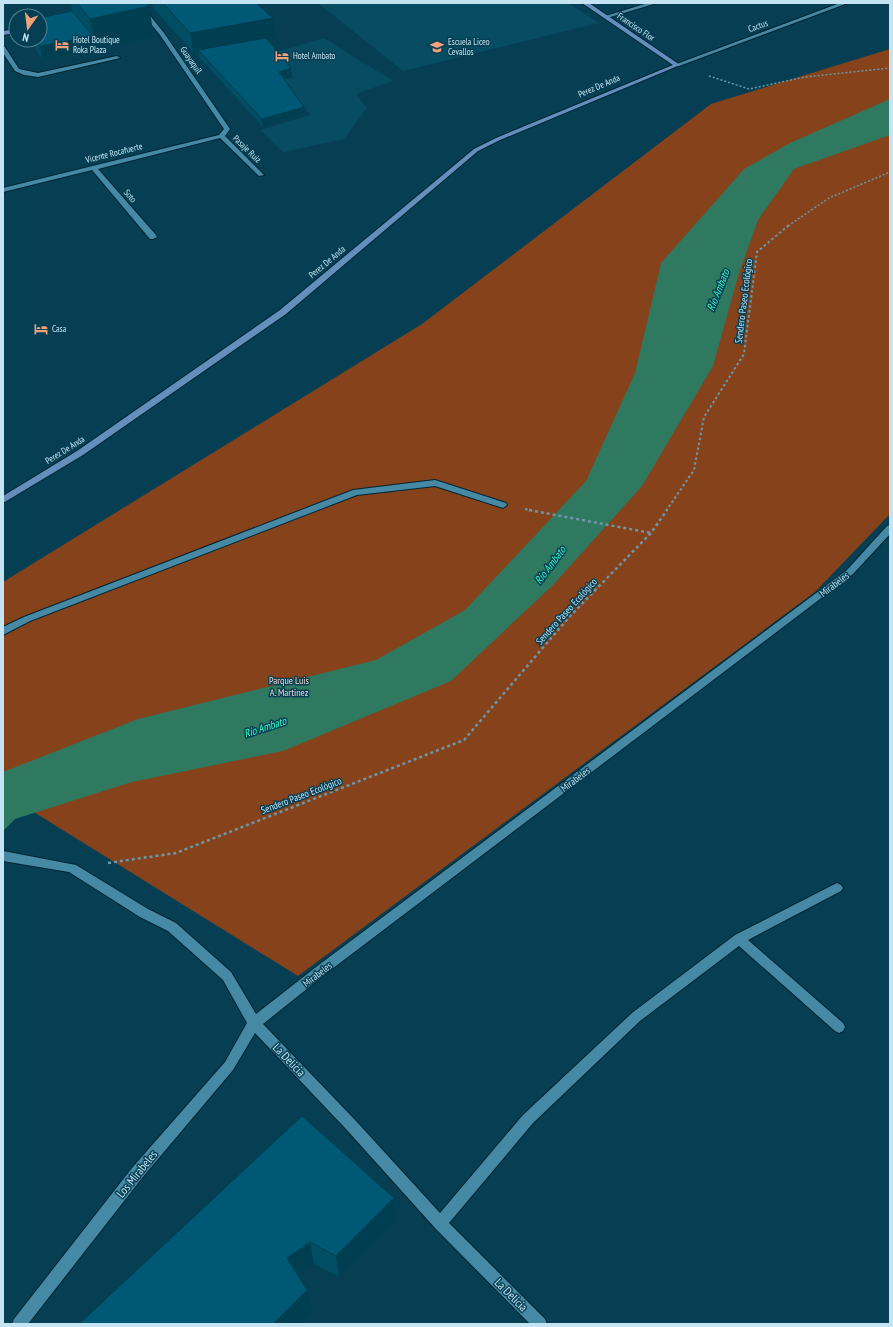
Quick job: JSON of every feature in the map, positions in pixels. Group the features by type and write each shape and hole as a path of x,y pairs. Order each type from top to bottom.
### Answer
{"main road":[{"path":"136,5 148,3"},
{"name":"Francisco Flor","path":"584,3 677,65"},
{"name":"Perez De Anda","path":"3,500 80,453 284,312 476,150 677,65"}],"street":[{"path":"605,16 654,3"},
{"name":"Cactus","path":"677,65 845,3"},
{"name":"Guayaquil","path":"136,5 162,34 227,130 221,136"},
{"path":"3,48 17,70 24,73 38,75 117,58"},
{"name":"Vicente Rocafuerte","path":"3,190 221,136"},
{"name":"Pasaje Ruiz","path":"221,136 261,175"},
{"name":"Soto","path":"93,167 153,236"},
{"path":"3,631 27,619 356,492 435,483 503,504"},
{"name":"Mirabeles","path":"254,1023 330,963 850,572 890,528"},
{"name":"La Delicia","path":"3,856 72,868 144,913 172,927 227,976 254,1023 351,1125 440,1223 540,1324"},
{"path":"440,1223 528,1119 636,1017 739,939 837,888"},
{"path":"739,939 839,1027"},
{"name":"Los Mirabeles","path":"19,1324 137,1173 229,1066 254,1023"}],"path":[{"path":"677,65 750,89 805,77 890,68"},
{"name":"Sendero Paseo Ecológico","path":"72,868 176,853 464,740 570,616 651,533 694,470 704,417 744,354 757,252 790,224 829,198 890,172"},
{"path":"503,504 628,527 651,533"}],"shaded area":[{"name":"Escuela Liceo Cevallos","path":"318,3 568,3 599,23 403,71"},
{"name":"Hotel Ambato","path":"324,38 393,81 356,94 367,108 344,139 283,152 261,130 310,115 284,79 294,78 272,53"}],"green space":[{"name":"Parque Luis A. Martinez","path":"890,49 890,514 815,592 298,976 3,793 3,582 422,324 711,104"}],"water":[{"name":"Río Ambato","path":"890,99 890,135 794,169 758,220 739,273 713,366 642,486 553,585 451,681 283,751 132,782 15,819 3,831 3,772 138,719 376,660 465,610 586,481 635,373 661,263 744,169 790,143"}],"building":[{"path":"77,3 146,3 149,6 90,19"},
{"path":"163,3 256,3 273,18 190,33"},
{"path":"72,11 93,36 48,44 48,16"},
{"path":"266,38 291,68 279,72 304,107 262,119 198,50"},
{"path":"302,1116 394,1198 336,1256 310,1242 287,1258 307,1290 273,1324 79,1324"}],"place":[{"name":"Hotel Boutique Roka Plaza","path":"62,45"},
{"name":"Escuela Liceo Cevallos","path":"437,47"},
{"name":"Hotel Ambato","path":"282,56"},
{"name":"Casa","path":"41,329"}]}
